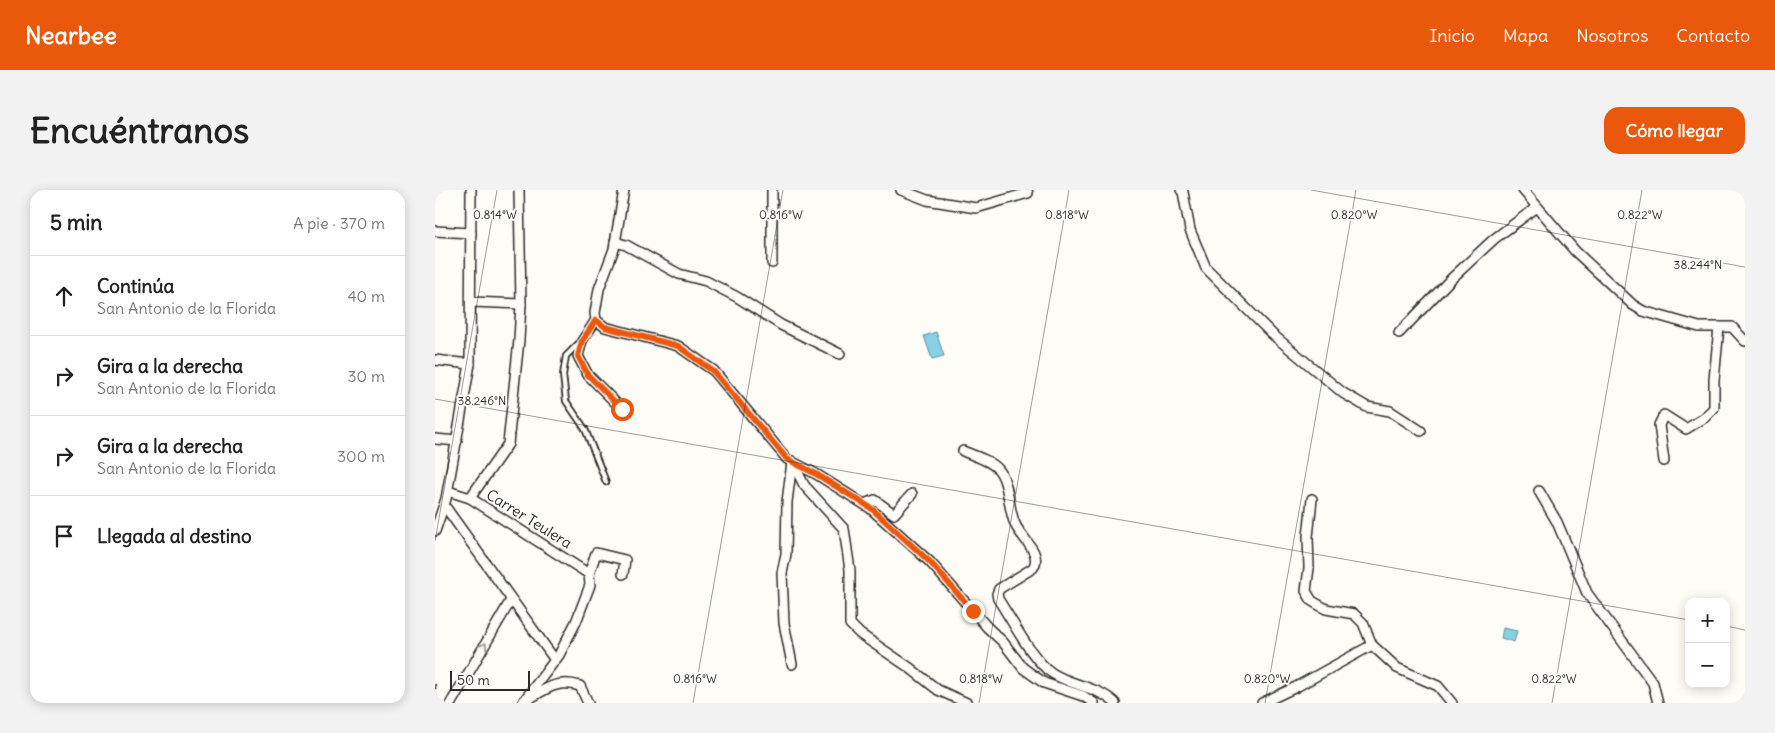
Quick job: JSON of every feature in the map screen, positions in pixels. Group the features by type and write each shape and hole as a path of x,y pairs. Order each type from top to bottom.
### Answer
{"street":[{"path":"436,528 448,491 470,364 471,190"},
{"path":"470,498 508,444 521,304 519,190"},
{"path":"624,190 614,249 599,289 595,314 596,320 605,327 678,346 707,366 787,459 864,504 930,562 1003,642 1023,668 1044,683 1083,696 1094,703"},
{"path":"772,190 772,262"},
{"path":"901,190 927,200 976,208 1028,193"},
{"path":"1181,190 1183,192 1190,230 1206,268 1272,334 1343,394 1367,407 1390,411 1421,430"},
{"path":"1523,190 1575,251 1633,306 1684,324 1699,327 1732,328 1745,341"},
{"path":"1399,333 1451,279 1494,240 1537,207"},
{"path":"435,231 471,233"},
{"path":"615,242 626,245 679,274 706,281 737,297 781,325 840,354"},
{"path":"471,302 521,304"},
{"path":"596,320 582,341 578,356 588,375 622,409"},
{"path":"1665,461 1659,425 1664,415 1686,429 1704,418 1714,408 1714,380 1719,327"},
{"path":"435,360 470,364"},
{"path":"435,439 457,441"},
{"path":"963,451 991,463 1001,472 1015,524 1036,556 1033,568 999,589 998,599 1042,665 1062,679 1104,694 1115,703"},
{"path":"792,461 787,502 786,554 782,573 783,623 792,664"},
{"path":"792,461 804,485 844,529 850,570 850,624 860,634 910,668 938,690 967,703"},
{"path":"1539,490 1557,522 1587,593 1653,683 1658,703"},
{"name":"Carrer Teulera","path":"448,491 470,498 590,576"},
{"path":"864,504 875,500 894,514 912,494"},
{"path":"1312,499 1308,536 1309,568 1306,591 1312,601 1326,609 1354,614 1363,623 1372,645 1397,668 1438,686 1452,703"},
{"path":"444,505 555,660"},
{"path":"522,702 555,660 576,622 590,585 590,576 596,553 625,560 623,574"},
{"path":"451,703 511,600"},
{"path":"1262,703 1296,687 1372,645"},
{"path":"522,702 553,684 569,683 580,686 588,703"}],"lane":[{"path":"582,341 566,356 563,375 566,401 585,429 605,482"}],"path":[{"path":"435,684 436,696 441,703"}],"water":[{"path":"936,332 944,356 932,359 924,336"},
{"path":"1503,628 1517,631 1514,642 1501,638"}],"route":[{"path":"622,409 588,375 578,356 582,341 596,320 605,327 678,346 714,372 787,459 816,474 871,508 930,562 973,611"}]}
